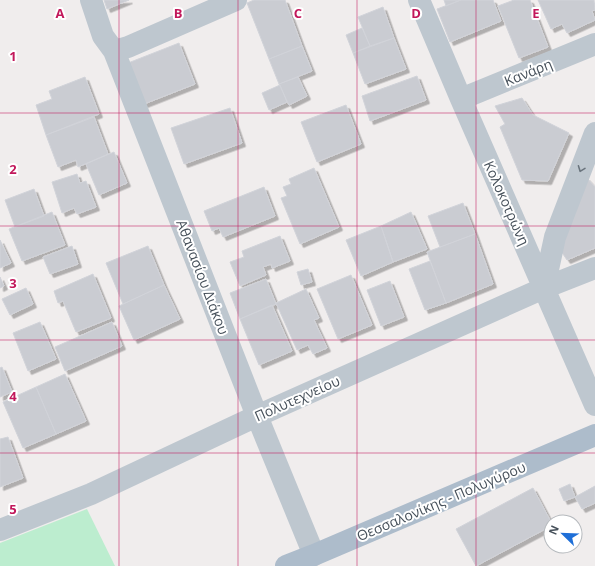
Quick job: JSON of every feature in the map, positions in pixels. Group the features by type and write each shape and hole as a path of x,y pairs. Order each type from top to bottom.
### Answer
{"main road":[{"name":"Θεσσαλονίκης - Πολυγύρου","path":"286,566 595,435"}],"street":[{"name":"Αθανασίου Διάκου","path":"91,0 103,36 114,51 257,416 314,555"},
{"path":"114,51 128,47 236,0"},
{"name":"Κολοκοτρώνη","path":"419,0 595,405"},
{"name":"Κανάρη","path":"461,99 595,44"},
{"path":"544,288 555,238 595,133"},
{"name":"Πολυτεχνείου","path":"0,530 91,494 257,416 544,288 595,268"}],"green space":[{"path":"87,509 115,566 0,566 0,543"}],"building":[{"path":"104,0 129,0 107,9"},
{"path":"254,0 285,0 302,46 269,59 247,3"},
{"path":"444,0 461,0 446,6"},
{"path":"461,0 493,0 501,21 450,42 437,9"},
{"path":"514,0 530,0 548,47 519,58 498,6"},
{"path":"538,0 594,0 595,10 592,11 595,20 567,33 562,24 551,29"},
{"path":"383,7 394,38 370,46 358,17"},
{"path":"362,28 370,46 353,53 346,35"},
{"path":"394,38 406,69 365,84 353,53"},
{"path":"179,43 195,84 144,104 128,63"},
{"path":"302,46 312,71 279,84 269,59"},
{"path":"417,76 426,100 370,121 362,96"},
{"path":"85,77 99,114 46,135 36,105 52,99 49,91"},
{"path":"298,77 307,96 289,105 279,84"},
{"path":"280,85 287,102 269,110 262,93"},
{"path":"522,98 533,115 569,133 548,181 522,180 500,127 505,124 495,106"},
{"path":"346,105 361,144 317,162 301,122"},
{"path":"230,108 242,143 184,164 171,128"},
{"path":"94,117 108,154 78,167 76,160 58,167 46,135"},
{"path":"114,152 127,183 99,195 86,164"},
{"path":"314,168 339,227 300,244 281,198 287,196 283,187 291,184 289,179"},
{"path":"77,174 80,183 86,181 96,207 77,214 74,208 62,213 52,182"},
{"path":"586,177 595,187 595,248 567,260 559,248"},
{"path":"264,187 275,216 223,237 219,228 212,231 204,211"},
{"path":"34,189 44,216 15,227 5,200"},
{"path":"463,203 475,234 440,247 428,216"},
{"path":"52,212 65,245 22,261 9,229"},
{"path":"411,212 427,249 393,262 381,226"},
{"path":"381,226 393,262 361,276 346,240"},
{"path":"475,234 493,284 446,303 427,252"},
{"path":"280,236 290,261 272,268 271,264 263,267 266,275 240,286 230,262 244,257 242,251"},
{"path":"0,240 11,263 0,268"},
{"path":"72,246 78,264 50,274 43,257"},
{"path":"148,246 164,285 123,304 106,263"},
{"path":"430,261 446,303 425,310 409,269"},
{"path":"308,269 312,282 301,285 297,272"},
{"path":"93,274 111,318 76,332 63,301 58,303 54,291"},
{"path":"351,275 372,325 338,339 317,289"},
{"path":"0,277 4,286 0,288"},
{"path":"266,279 276,304 240,319 230,293"},
{"path":"390,281 404,317 381,326 367,290"},
{"path":"164,285 180,319 134,340 119,306"},
{"path":"26,288 33,304 10,315 2,299"},
{"path":"306,289 319,318 314,320 327,348 313,354 308,345 297,350 276,303"},
{"path":"272,305 292,351 259,365 240,319"},
{"path":"40,322 56,359 28,371 13,333"},
{"path":"112,322 122,346 65,371 55,347"},
{"path":"2,367 12,392 0,397 0,368"},
{"path":"65,374 86,421 56,434 36,387"},
{"path":"36,387 56,434 23,448 3,402"},
{"path":"8,437 23,478 0,487 0,439"},
{"path":"570,484 575,497 564,501 559,489"},
{"path":"595,486 595,503 582,509 575,497"},
{"path":"533,488 547,514 543,514 543,530 476,566 456,529"}]}
